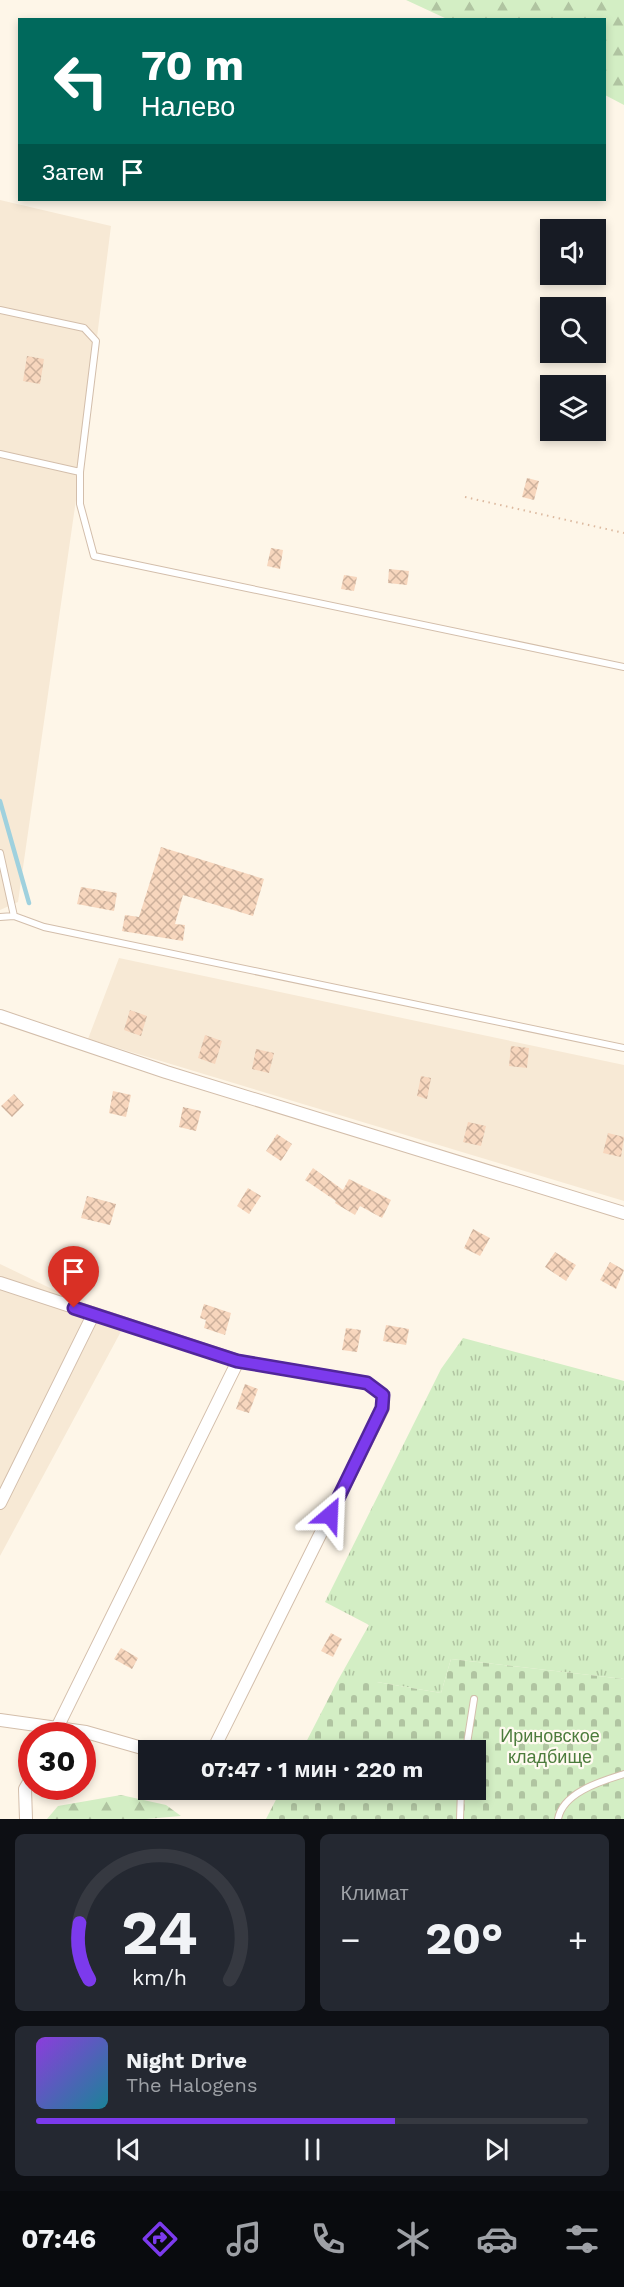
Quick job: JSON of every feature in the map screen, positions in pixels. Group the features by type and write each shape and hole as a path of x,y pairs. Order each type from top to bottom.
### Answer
{"street":[{"path":"0,1016 166,1072 624,1213"},
{"path":"0,1283 237,1361 367,1383 383,1395 382,1408 218,1740"},
{"path":"0,1503 93,1315"},
{"path":"59,1722 237,1361"},
{"path":"0,1720 18,1724"},
{"path":"96,1735 138,1747"},
{"path":"25,1800 26,1819"}],"lane":[{"path":"0,309 84,328 96,341 80,472 80,504 94,556 624,667"},
{"path":"0,454 80,472"},
{"path":"0,853 14,916"},
{"path":"0,917 14,916 44,927 624,1048"},
{"path":"468,1740 474,1699"},
{"path":"558,1819 559,1813 583,1788 624,1774"},
{"path":"460,1819 461,1800"}],"path":[{"path":"465,497 624,533"}],"shaded area":[{"path":"0,200 111,226 80,472 18,902 0,910"},
{"path":"119,958 624,1065 624,1201 88,1039"},
{"path":"0,1264 125,1324 0,1556"}],"green space":[{"path":"406,0 624,0 624,105 606,96 606,18 445,18"},
{"path":"463,1338 624,1381 624,1679 451,1659 441,1693 377,1682 337,1682 369,1625 325,1602 441,1369"},
{"name":"Ириновское кладбище","path":"451,1659 624,1679 624,1819 266,1819 276,1800 486,1800 486,1740 307,1740 337,1682 377,1682 441,1693"},
{"path":"121,1795 166,1805 181,1816 146,1819 47,1819 58,1806"}],"building":[{"path":"27,356 44,359 40,384 23,381"},
{"path":"527,478 539,481 534,500 522,497"},
{"path":"271,548 283,550 280,569 267,566"},
{"path":"389,569 409,571 407,585 388,583"},
{"path":"344,575 357,577 354,591 341,589"},
{"path":"161,847 264,879 253,916 183,895 175,924 185,925 183,941 122,931 125,915 139,917"},
{"path":"81,887 117,893 114,911 77,904"},
{"path":"130,1010 147,1016 141,1036 124,1030"},
{"path":"205,1035 222,1041 215,1064 198,1058"},
{"path":"511,1046 529,1048 527,1068 509,1066"},
{"path":"256,1049 274,1053 269,1073 252,1069"},
{"path":"421,1076 431,1078 427,1099 417,1096"},
{"path":"113,1091 131,1095 126,1117 109,1113"},
{"path":"14,1094 24,1105 12,1117 1,1106"},
{"path":"183,1107 201,1111 196,1131 179,1127"},
{"path":"468,1122 486,1126 481,1146 463,1142"},
{"path":"608,1133 624,1137 621,1157 603,1153"},
{"path":"277,1134 292,1144 281,1161 266,1151"},
{"path":"313,1168 343,1190 349,1179 391,1200 382,1218 360,1206 355,1215 335,1203 336,1201 305,1180"},
{"path":"248,1188 261,1196 249,1214 237,1206"},
{"path":"87,1196 116,1204 110,1225 81,1218"},
{"path":"473,1229 490,1238 480,1256 464,1248"},
{"path":"555,1252 576,1265 566,1281 545,1267"},
{"path":"610,1262 624,1270 616,1289 600,1280"},
{"path":"204,1304 231,1313 225,1335 204,1328 206,1320 200,1318"},
{"path":"386,1325 409,1329 406,1345 383,1341"},
{"path":"346,1328 361,1330 357,1352 342,1350"},
{"path":"245,1384 258,1389 249,1413 236,1409"},
{"path":"331,1633 342,1639 333,1657 321,1651"},
{"path":"121,1648 138,1658 132,1669 114,1659"}],"waterway":[{"path":"0,801 29,903"}],"route":[{"path":"74,1308 237,1361 367,1383 379,1389 383,1395 382,1408 330,1515"}]}
